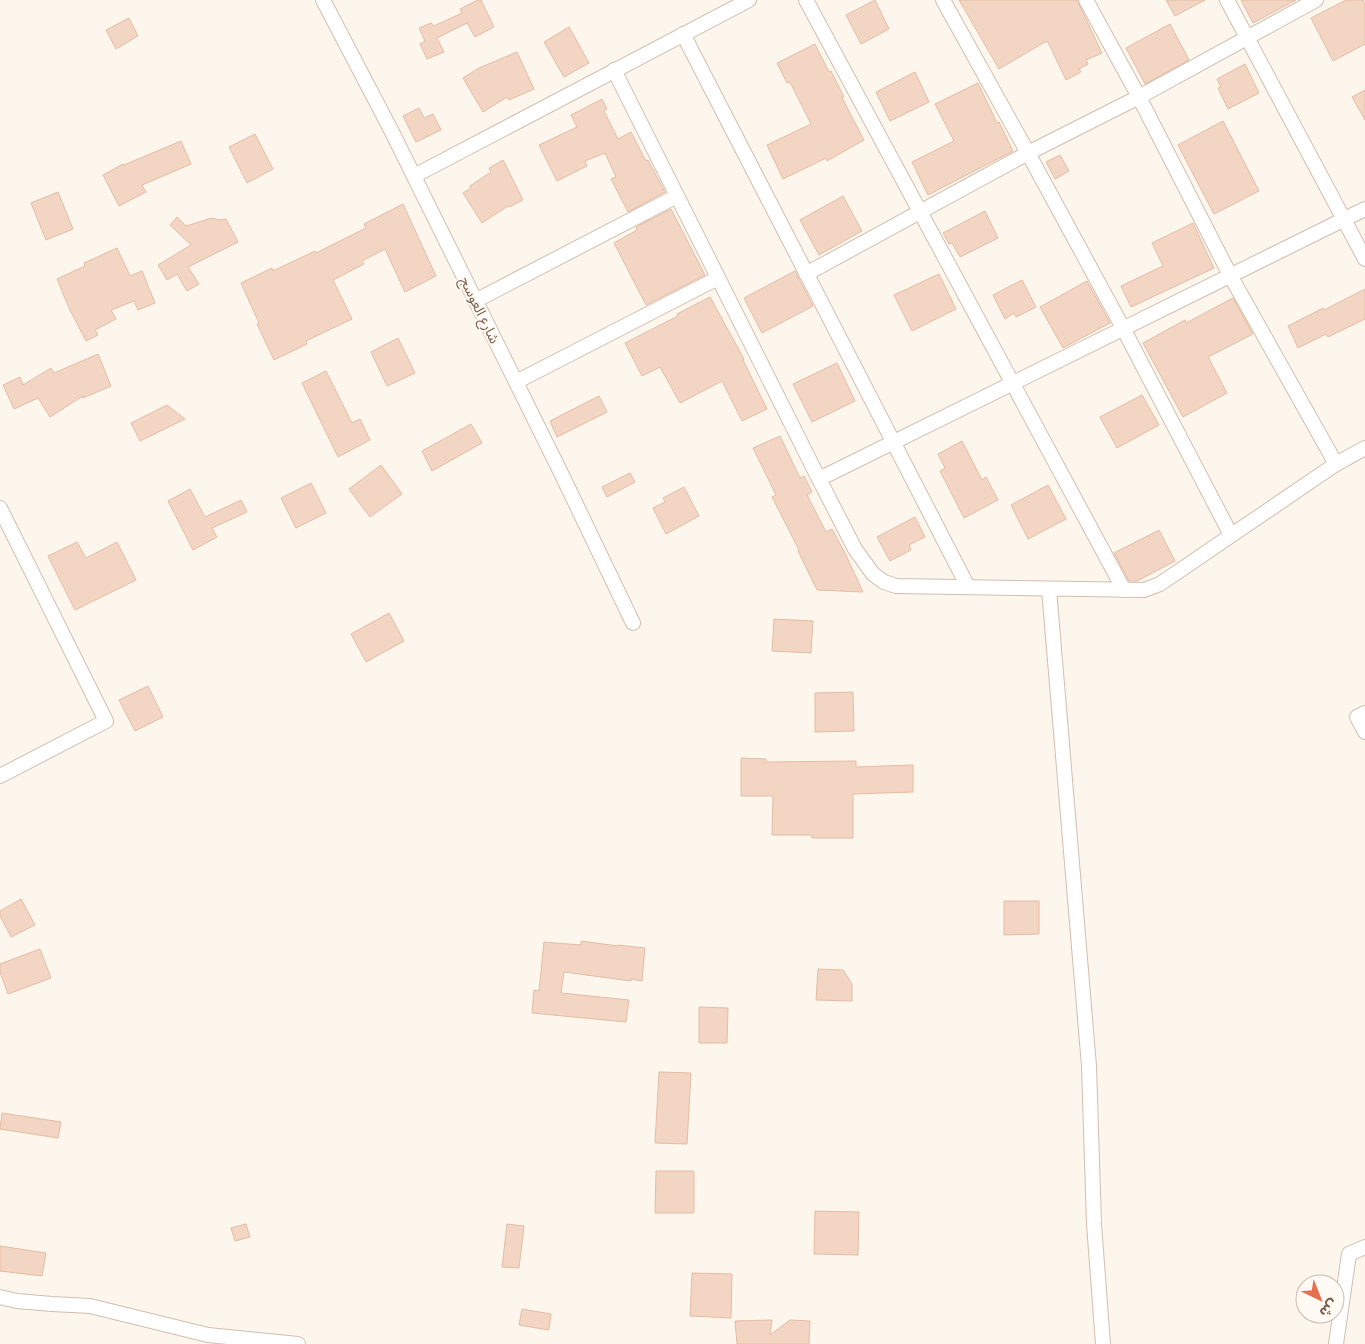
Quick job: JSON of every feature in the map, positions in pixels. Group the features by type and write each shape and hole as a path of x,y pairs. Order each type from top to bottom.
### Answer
{"street":[{"name":"شارع العوسج","path":"323,0 414,176 633,622"},
{"path":"414,176 749,0"},
{"path":"806,0 1124,590"},
{"path":"943,0 1123,328 1231,535"},
{"path":"1086,0 1139,97 1230,275 1336,464"},
{"path":"1227,0 1365,259"},
{"path":"806,274 1028,153 1139,97 1316,0"},
{"path":"683,34 968,587"},
{"path":"614,70 819,479 860,556 873,574 884,582 896,586 1124,590 1152,588 1336,464 1365,448"},
{"path":"475,301 677,196"},
{"path":"819,479 1365,209"},
{"path":"516,382 718,278"},
{"path":"0,508 106,721 0,776"},
{"path":"1049,589 1089,1066 1094,1224 1103,1344"},
{"path":"1365,713 1357,717 1365,732"},
{"path":"1336,1344 1349,1254 1365,1247"},
{"path":"0,1297 16,1301 90,1306 208,1335 298,1344"}],"building":[{"path":"481,0 494,27 475,37 467,23 437,38 444,52 427,59 420,44 425,41 419,28 431,23 434,26 462,13 460,9"},
{"path":"875,0 889,29 861,44 846,15"},
{"path":"959,0 1077,0 1102,53 1086,60 1088,64 1079,69 1081,72 1066,80 1048,42 999,69"},
{"path":"1166,0 1205,0 1175,16"},
{"path":"1241,0 1296,0 1253,23"},
{"path":"1346,0 1363,0 1365,4 1365,44 1333,61 1311,18"},
{"path":"129,18 138,36 116,49 106,30"},
{"path":"1170,24 1189,60 1145,84 1126,48"},
{"path":"569,27 589,63 564,77 544,42"},
{"path":"815,44 829,72 831,71 844,97 842,98 864,140 827,161 826,158 783,179 767,145 811,124 790,82 787,83 777,63"},
{"path":"517,52 534,89 509,100 507,97 483,112 463,78 479,68"},
{"path":"1245,64 1259,93 1228,109 1218,88 1221,87 1217,79"},
{"path":"915,72 929,102 890,121 876,92"},
{"path":"978,83 1013,151 928,195 912,162 954,141 935,104"},
{"path":"1365,90 1365,120 1352,97"},
{"path":"602,99 607,109 604,111 618,139 631,132 665,192 628,212 611,179 616,177 605,153 585,161 587,166 557,181 539,145 577,127 571,115"},
{"path":"419,108 424,118 433,114 441,130 416,142 403,116"},
{"path":"1223,121 1259,191 1214,214 1178,145"},
{"path":"255,134 273,169 247,183 229,147"},
{"path":"181,141 191,164 142,185 146,192 119,206 103,175 123,164"},
{"path":"1060,155 1069,171 1055,179 1046,162"},
{"path":"503,160 523,200 508,206 482,223 463,193 491,172 489,168"},
{"path":"58,192 73,229 46,240 31,203"},
{"path":"843,196 862,231 819,255 800,220"},
{"path":"403,204 436,276 405,292 385,249 362,261 364,264 333,280 352,319 306,341 307,344 274,360 241,283 272,268 273,271 315,251 316,253 366,228 364,224"},
{"path":"671,209 705,275 646,305 614,243 637,230 636,227"},
{"path":"985,211 998,238 960,257 952,243 949,244 943,233"},
{"path":"177,217 186,226 212,218 226,219 238,242 188,267 199,284 187,291 177,274 167,280 158,265 191,245 170,225"},
{"path":"1193,223 1214,268 1131,307 1121,286 1163,266 1152,243"},
{"path":"117,248 130,276 142,271 155,303 138,310 134,301 111,310 116,319 95,330 98,335 86,341 57,279 85,266 84,263"},
{"path":"795,271 813,306 762,333 744,298"},
{"path":"939,274 956,309 912,331 894,295"},
{"path":"1022,280 1036,307 1016,317 1014,313 1005,319 993,295"},
{"path":"1087,281 1110,323 1063,348 1040,307"},
{"path":"1365,289 1365,319 1328,337 1326,334 1298,348 1288,326"},
{"path":"710,297 744,359 767,409 742,421 722,381 680,403 660,367 642,376 625,343"},
{"path":"1233,298 1253,334 1208,357 1227,393 1183,417 1143,343 1185,320 1186,323"},
{"path":"398,338 415,373 387,386 371,352"},
{"path":"98,354 111,386 83,398 83,396 50,417 38,398 14,409 3,385 20,377 23,385 51,368 54,373"},
{"path":"837,363 855,401 812,422 793,384"},
{"path":"326,371 352,423 360,419 370,440 338,457 302,383"},
{"path":"1142,395 1159,425 1117,448 1100,417"},
{"path":"599,396 607,412 557,437 550,421"},
{"path":"167,405 185,419 140,441 131,423"},
{"path":"471,424 482,443 432,471 422,451"},
{"path":"780,436 800,478 804,476 812,492 807,495 826,532 832,529 863,592 817,590 772,497 776,495 753,448"},
{"path":"962,441 982,480 986,477 998,500 964,518 940,471 945,468 938,454"},
{"path":"381,465 402,494 370,517 349,489"},
{"path":"630,473 635,482 607,497 602,487"},
{"path":"311,483 326,513 296,528 281,498"},
{"path":"1048,485 1066,519 1028,539 1011,505"},
{"path":"684,487 699,516 666,534 653,508 665,502 663,498"},
{"path":"190,489 205,517 241,500 247,512 212,528 217,537 193,550 168,501"},
{"path":"915,517 925,537 909,545 911,550 890,561 877,537"},
{"path":"1159,530 1175,561 1137,581 1129,581 1114,553"},
{"path":"77,542 86,558 117,542 136,580 75,610 48,556"},
{"path":"389,613 404,641 366,662 351,634"},
{"path":"774,619 813,621 811,653 772,651"},
{"path":"148,686 163,717 135,731 119,700"},
{"path":"853,692 854,731 815,732 815,693"},
{"path":"741,758 766,759 766,762 856,761 856,767 913,765 913,792 853,794 853,838 812,838 812,835 772,835 773,796 741,796"},
{"path":"21,899 35,925 11,937 0,916 0,911"},
{"path":"1004,901 1039,901 1039,934 1004,935"},
{"path":"581,941 645,948 642,981 564,972 561,993 629,1000 626,1022 532,1013 534,990 539,991 544,942 581,945"},
{"path":"40,949 51,978 8,994 0,972 0,964"},
{"path":"818,969 843,970 852,984 852,1001 816,1000"},
{"path":"699,1007 728,1008 727,1043 699,1043"},
{"path":"659,1072 691,1073 687,1144 655,1143"},
{"path":"2,1113 61,1122 58,1138 0,1129"},
{"path":"656,1171 694,1171 694,1213 655,1213"},
{"path":"815,1211 859,1212 858,1255 814,1254"},
{"path":"246,1224 250,1237 235,1241 231,1228"},
{"path":"507,1224 524,1226 519,1268 502,1267"},
{"path":"0,1246 46,1253 42,1276 0,1271"},
{"path":"692,1273 732,1274 731,1318 690,1316"},
{"path":"522,1309 551,1314 549,1330 519,1325"},
{"path":"772,1320 770,1335 790,1320 810,1321 809,1344 737,1344 735,1321"}]}
